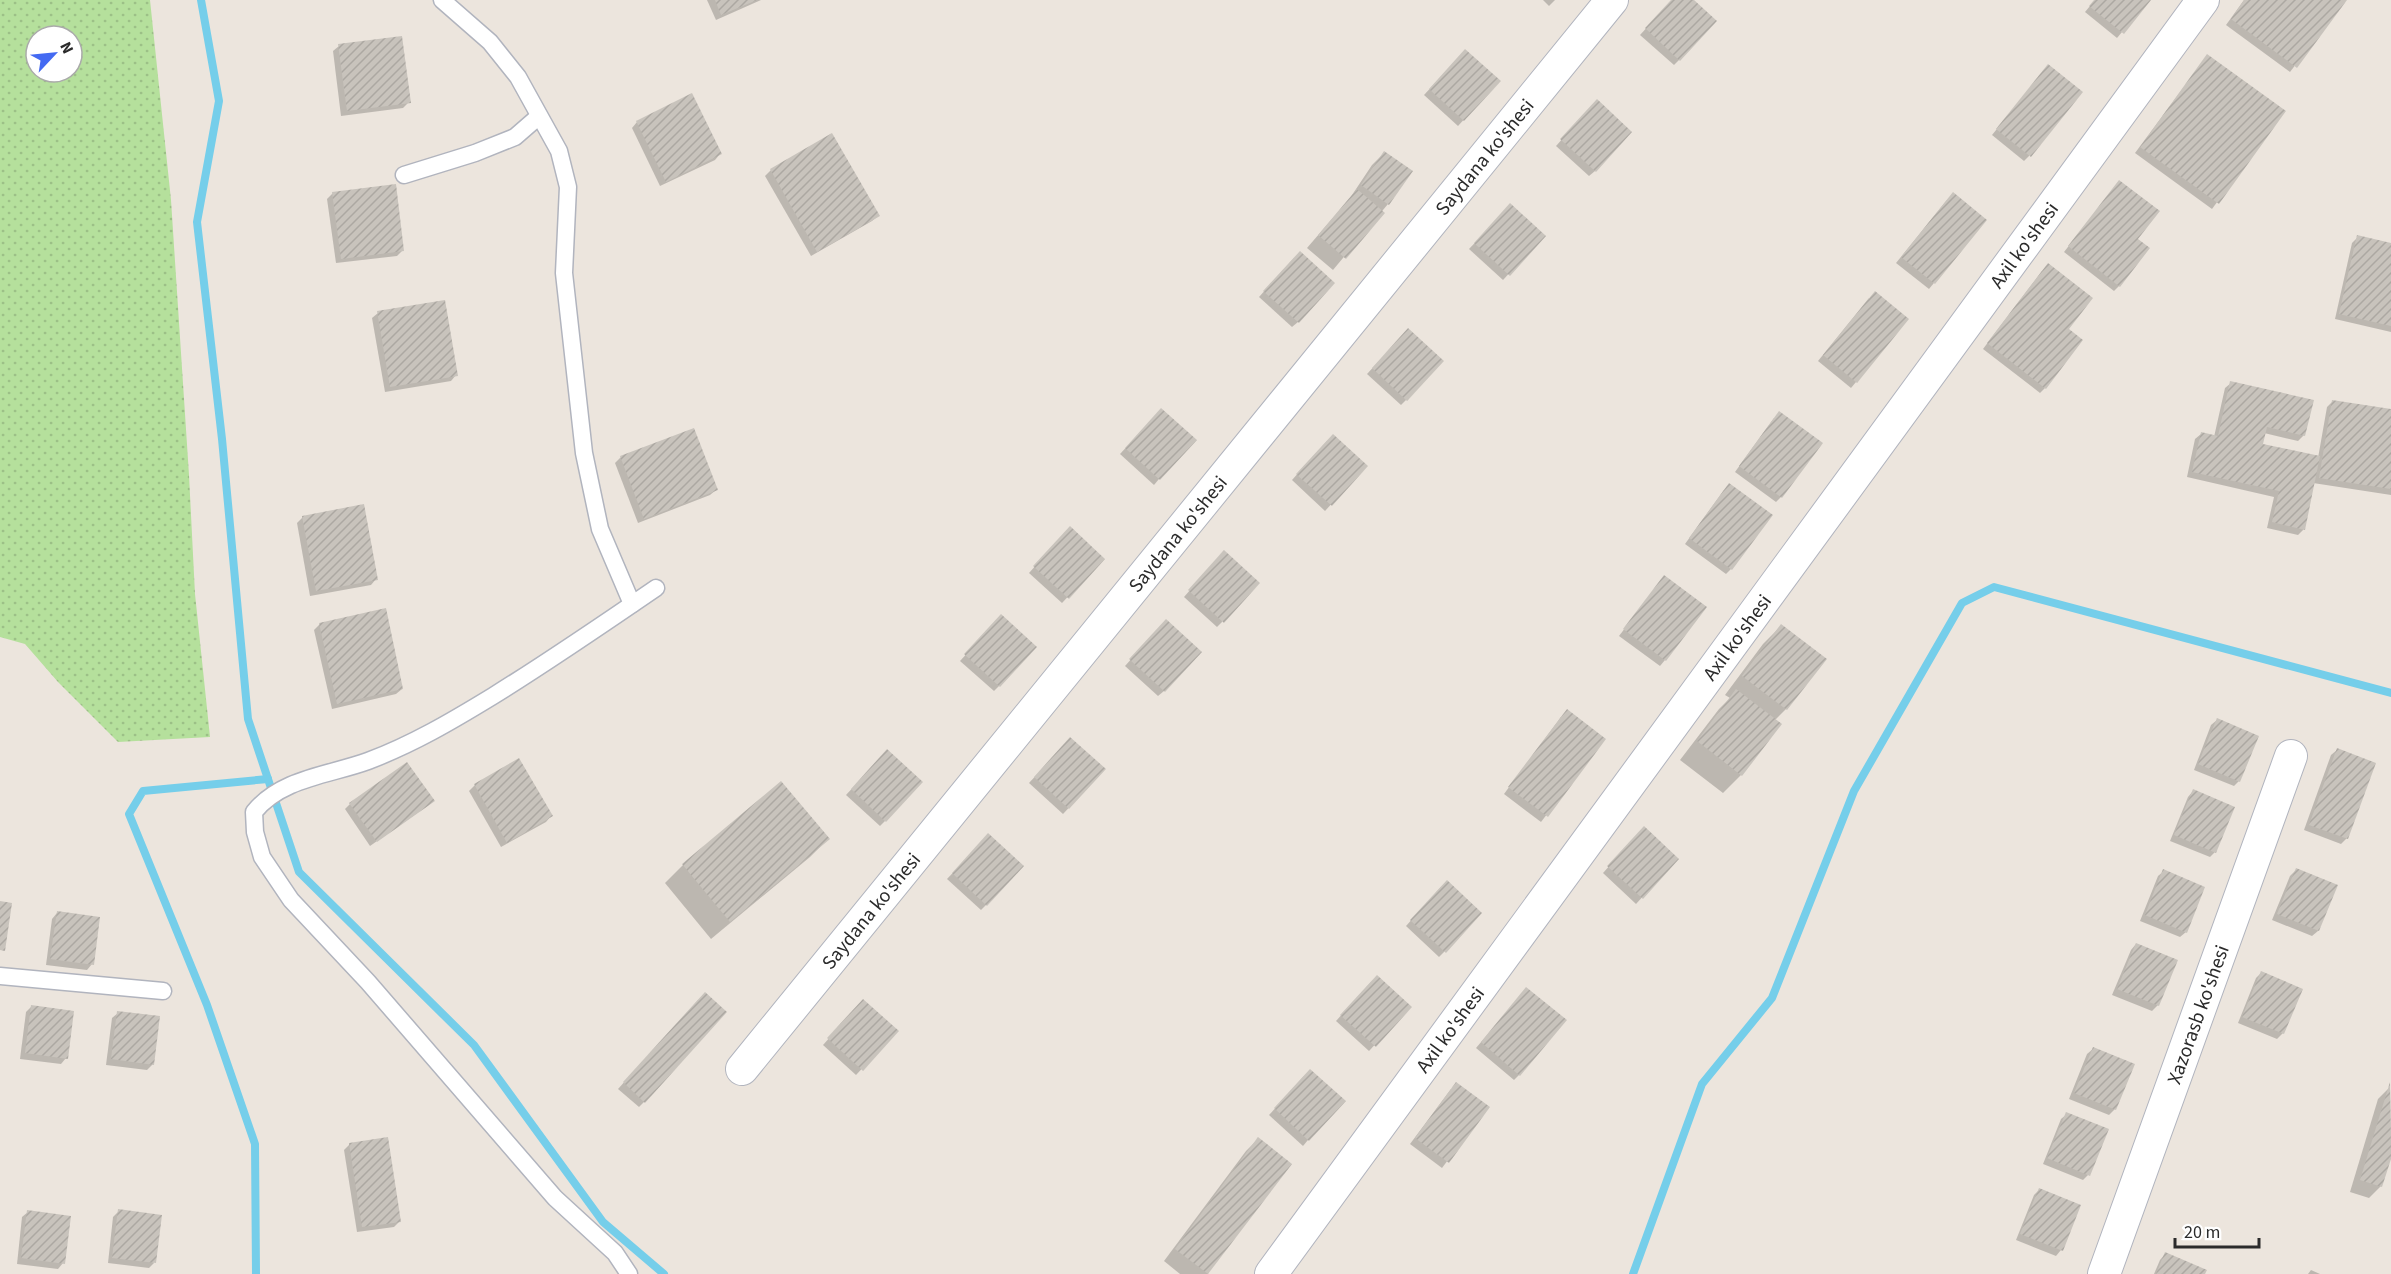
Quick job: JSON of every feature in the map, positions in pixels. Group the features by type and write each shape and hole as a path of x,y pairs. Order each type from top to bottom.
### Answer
{"street":[{"name":"Saydana ko'shesi","path":"742,1069 1612,0"},
{"name":"Axil ko'shesi","path":"1271,1274 2203,0"},
{"name":"Xazorasb ko'shesi","path":"2104,1274 2291,756"}],"lane":[{"path":"442,0 490,42 518,78 559,151 568,187 564,273 584,453 600,529 632,604"},
{"path":"404,175 475,153 515,137 538,117"},
{"path":"629,1274 615,1253 555,1198 368,982 291,900 261,857 255,832 254,812 262,801 286,786 367,761 433,732 576,643 656,588"},
{"path":"0,976 163,991"}],"green space":[{"path":"0,0 150,0 171,200 195,594 210,737 118,742 58,682 25,644 0,637"}],"building":[{"path":"715,0 757,0 721,15"},
{"path":"1671,0 1694,0 1717,21 1680,61 1645,28"},
{"path":"2094,0 2151,0 2124,34 2089,6"},
{"path":"2244,0 2347,0 2297,68 2231,19"},
{"path":"402,36 411,103 347,111 338,44"},
{"path":"1465,49 1501,81 1464,121 1429,89"},
{"path":"2207,54 2286,111 2219,204 2140,147"},
{"path":"2048,64 2083,92 2031,157 1996,129"},
{"path":"692,93 722,154 666,182 636,121"},
{"path":"1597,99 1632,132 1596,172 1560,139"},
{"path":"832,133 880,216 817,252 770,169"},
{"path":"1384,151 1413,171 1389,205 1361,185"},
{"path":"2119,180 2160,211 2138,239 2150,248 2120,287 2068,246"},
{"path":"396,184 404,251 341,259 332,192"},
{"path":"1357,189 1385,213 1346,259 1318,235"},
{"path":"1953,192 1987,220 1935,284 1901,257"},
{"path":"1510,203 1546,236 1510,276 1474,243"},
{"path":"2357,235 2391,243 2391,326 2339,314"},
{"path":"1300,251 1335,283 1299,323 1263,291"},
{"path":"2048,263 2093,298 2069,329 2083,340 2046,389 1987,343"},
{"path":"1875,291 1909,319 1857,383 1823,355"},
{"path":"445,300 458,376 390,387 377,311"},
{"path":"1408,328 1444,361 1407,401 1372,368"},
{"path":"2230,381 2314,400 2305,436 2267,427 2263,444 2320,456 2305,530 2272,522 2279,491 2192,472 2201,432 2218,436"},
{"path":"2332,400 2391,409 2391,489 2319,478"},
{"path":"1161,408 1197,440 1160,480 1125,448"},
{"path":"1779,411 1823,443 1782,498 1739,466"},
{"path":"694,428 718,490 644,519 620,456"},
{"path":"1333,434 1368,466 1332,506 1296,474"},
{"path":"1729,483 1773,515 1732,570 1689,538"},
{"path":"364,504 378,580 316,591 302,516"},
{"path":"1070,526 1105,559 1069,599 1033,566"},
{"path":"1224,550 1260,583 1224,623 1188,590"},
{"path":"1664,575 1707,607 1666,661 1623,629"},
{"path":"386,608 403,689 337,704 319,623"},
{"path":"1001,614 1037,647 1000,687 964,654"},
{"path":"1166,619 1202,652 1165,692 1129,659"},
{"path":"1781,624 1827,659 1787,710 1742,676"},
{"path":"1736,689 1782,724 1742,776 1697,741"},
{"path":"1567,709 1606,739 1548,817 1508,787"},
{"path":"2217,718 2259,736 2240,782 2198,764"},
{"path":"1070,737 1106,769 1069,809 1034,777"},
{"path":"2337,748 2376,763 2348,839 2309,825"},
{"path":"887,749 923,782 886,822 851,789"},
{"path":"519,758 553,816 507,843 474,784"},
{"path":"407,762 435,801 377,842 349,803"},
{"path":"781,781 830,839 730,922 682,864"},
{"path":"2193,789 2235,807 2216,853 2174,835"},
{"path":"1644,826 1679,859 1643,899 1607,866"},
{"path":"988,833 1024,866 987,906 952,873"},
{"path":"2296,868 2338,885 2319,931 2277,914"},
{"path":"2163,869 2205,887 2187,933 2145,915"},
{"path":"1447,880 1482,913 1446,953 1410,920"},
{"path":"0,901 12,903 5,951 0,950"},
{"path":"57,911 100,917 94,965 50,959"},
{"path":"2136,943 2178,960 2159,1006 2117,989"},
{"path":"2261,971 2303,989 2284,1034 2242,1017"},
{"path":"1377,975 1412,1007 1376,1047 1340,1015"},
{"path":"1526,987 1567,1020 1520,1076 1481,1042"},
{"path":"705,992 727,1012 645,1103 623,1082"},
{"path":"863,999 899,1031 863,1071 827,1038"},
{"path":"31,1005 74,1011 68,1059 25,1053"},
{"path":"117,1011 160,1016 154,1065 111,1059"},
{"path":"2093,1047 2135,1064 2116,1110 2074,1093"},
{"path":"1310,1069 1346,1101 1309,1141 1274,1108"},
{"path":"1456,1082 1490,1107 1449,1163 1415,1138"},
{"path":"2390,1082 2391,1159 2382,1187 2360,1180"},
{"path":"2066,1112 2109,1129 2090,1176 2047,1158"},
{"path":"388,1137 401,1222 362,1227 349,1143"},
{"path":"1258,1137 1292,1164 1208,1274 1175,1249"},
{"path":"2039,1188 2081,1205 2063,1251 2020,1234"},
{"path":"118,1209 162,1215 156,1263 112,1258"},
{"path":"27,1210 71,1216 65,1264 21,1258"},
{"path":"2165,1252 2207,1270 2205,1274 2156,1274"}],"waterway":[{"path":"201,0 219,101 197,222 222,439 248,719 299,872 474,1045 603,1222 664,1274"},
{"path":"1633,1274 1702,1084 1772,998 1854,791 1962,603 1994,587 2391,693"},
{"path":"256,1274 255,1144 207,1005 129,814 143,791 268,779"}]}
